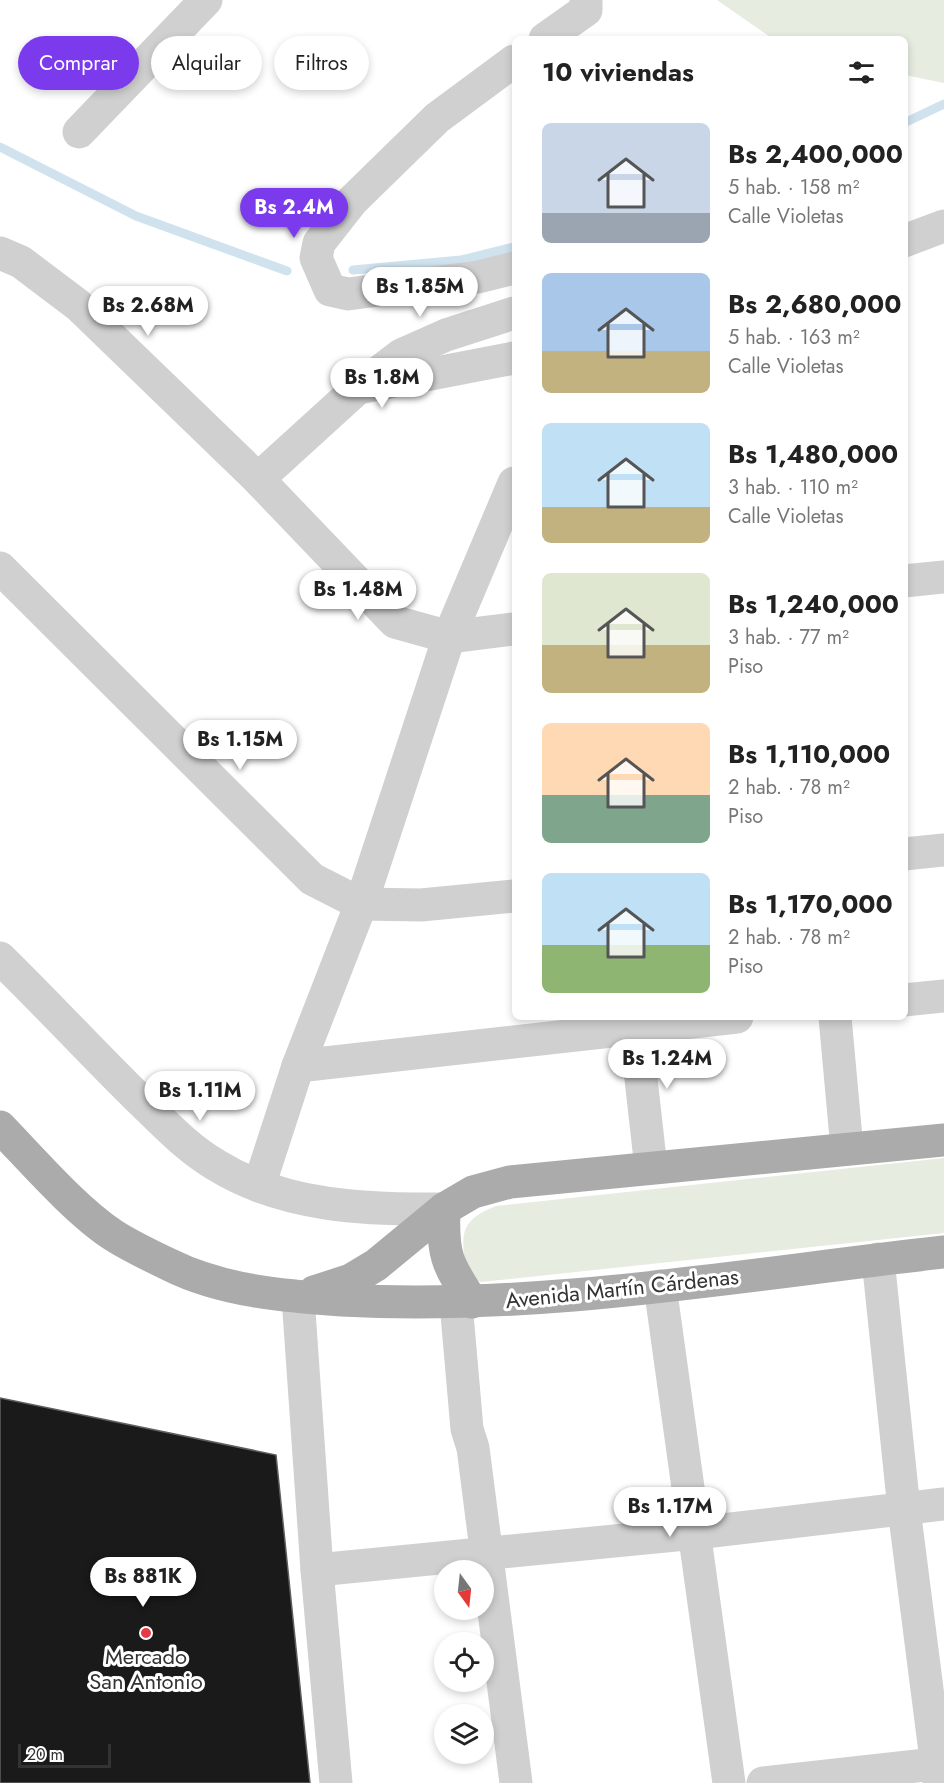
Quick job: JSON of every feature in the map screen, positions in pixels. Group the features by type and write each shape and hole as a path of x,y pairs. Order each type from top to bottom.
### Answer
{"main road":[{"name":"Avenida Martín Cárdenas","path":"0,1127 64,1192 111,1234 173,1267 227,1285 298,1297 404,1303 464,1302 660,1286 944,1252"},
{"name":"Avenida Martín Cárdenas","path":"298,1297 351,1280 376,1265 444,1209 474,1192 510,1182 944,1140"},
{"path":"444,1209 443,1243 464,1302"}],"street":[{"path":"79,132 206,0"},
{"path":"549,36 586,10 586,0"},
{"path":"512,62 437,118 361,193 319,243 316,258 330,290 348,294 477,278 512,269"},
{"path":"908,240 944,226"},
{"path":"0,253 21,262 78,305 258,478 395,622 449,637 512,629"},
{"path":"258,478 358,388 401,355 446,335 512,314"},
{"path":"358,388 512,358"},
{"path":"259,1186 298,1066 361,904 449,637 512,488"},
{"path":"0,568 312,879 361,904 421,905 512,896"},
{"path":"908,581 944,577"},
{"path":"908,854 944,850"},
{"name":"Avenida Martín Cárdenas","path":"0,958 181,1140 216,1166 259,1186 314,1201 377,1210 444,1209"},
{"path":"908,1000 944,996"},
{"path":"298,1066 634,1022 675,1020"},
{"path":"835,1020 847,1149"},
{"path":"634,1022 651,1168"},
{"path":"763,1783 940,1770 904,1509 878,1259"},
{"path":"660,1286 729,1783"},
{"path":"298,1297 317,1570 336,1783"},
{"path":"464,1302 467,1429 474,1448 485,1553 516,1783"},
{"path":"317,1570 696,1533 944,1504"}],"shaded area":[{"path":"717,0 944,0 944,83 908,76 908,36 769,36"},
{"path":"944,1158 944,1233 481,1282 466,1277 464,1233 474,1218 496,1206"}],"building":[{"name":"Mercado San Antonio","path":"0,1398 276,1455 310,1783 0,1783"}],"waterway":[{"path":"908,121 944,104"},
{"path":"0,147 136,216 287,271"},
{"path":"353,270 461,260 512,247"}],"place":[{"name":"Mercado San Antonio","path":"146,1633"}]}
